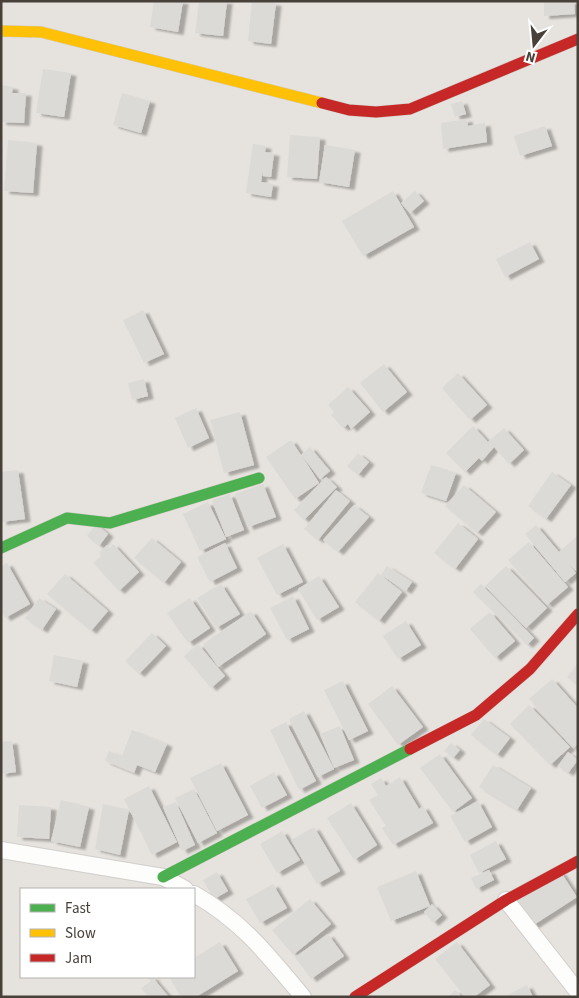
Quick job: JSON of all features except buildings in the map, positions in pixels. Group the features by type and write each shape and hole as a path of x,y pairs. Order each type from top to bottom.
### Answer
{"street":[{"path":"1,31 41,32 349,110 376,112 410,109 578,39"},
{"path":"1,548 67,518 110,523 259,478"},
{"path":"163,877 476,715 530,669 578,614"},
{"path":"4,848 163,877 184,888"},
{"path":"355,997 506,900 578,861"},
{"path":"195,895 210,903 252,936 303,997"},
{"path":"506,900 578,992"}],"shaded area":[{"path":"1,1 578,1 578,997 1,997"}],"traffic: fast":[{"path":"1,548 67,518 110,523 259,478"},
{"path":"163,877 410,749"}],"traffic: slow":[{"path":"1,31 41,32 322,103"}],"traffic: jam":[{"path":"322,103 349,110 376,112 410,109 578,39"},
{"path":"410,749 476,715 530,669 578,614"},
{"path":"355,997 506,900 578,861"}]}
